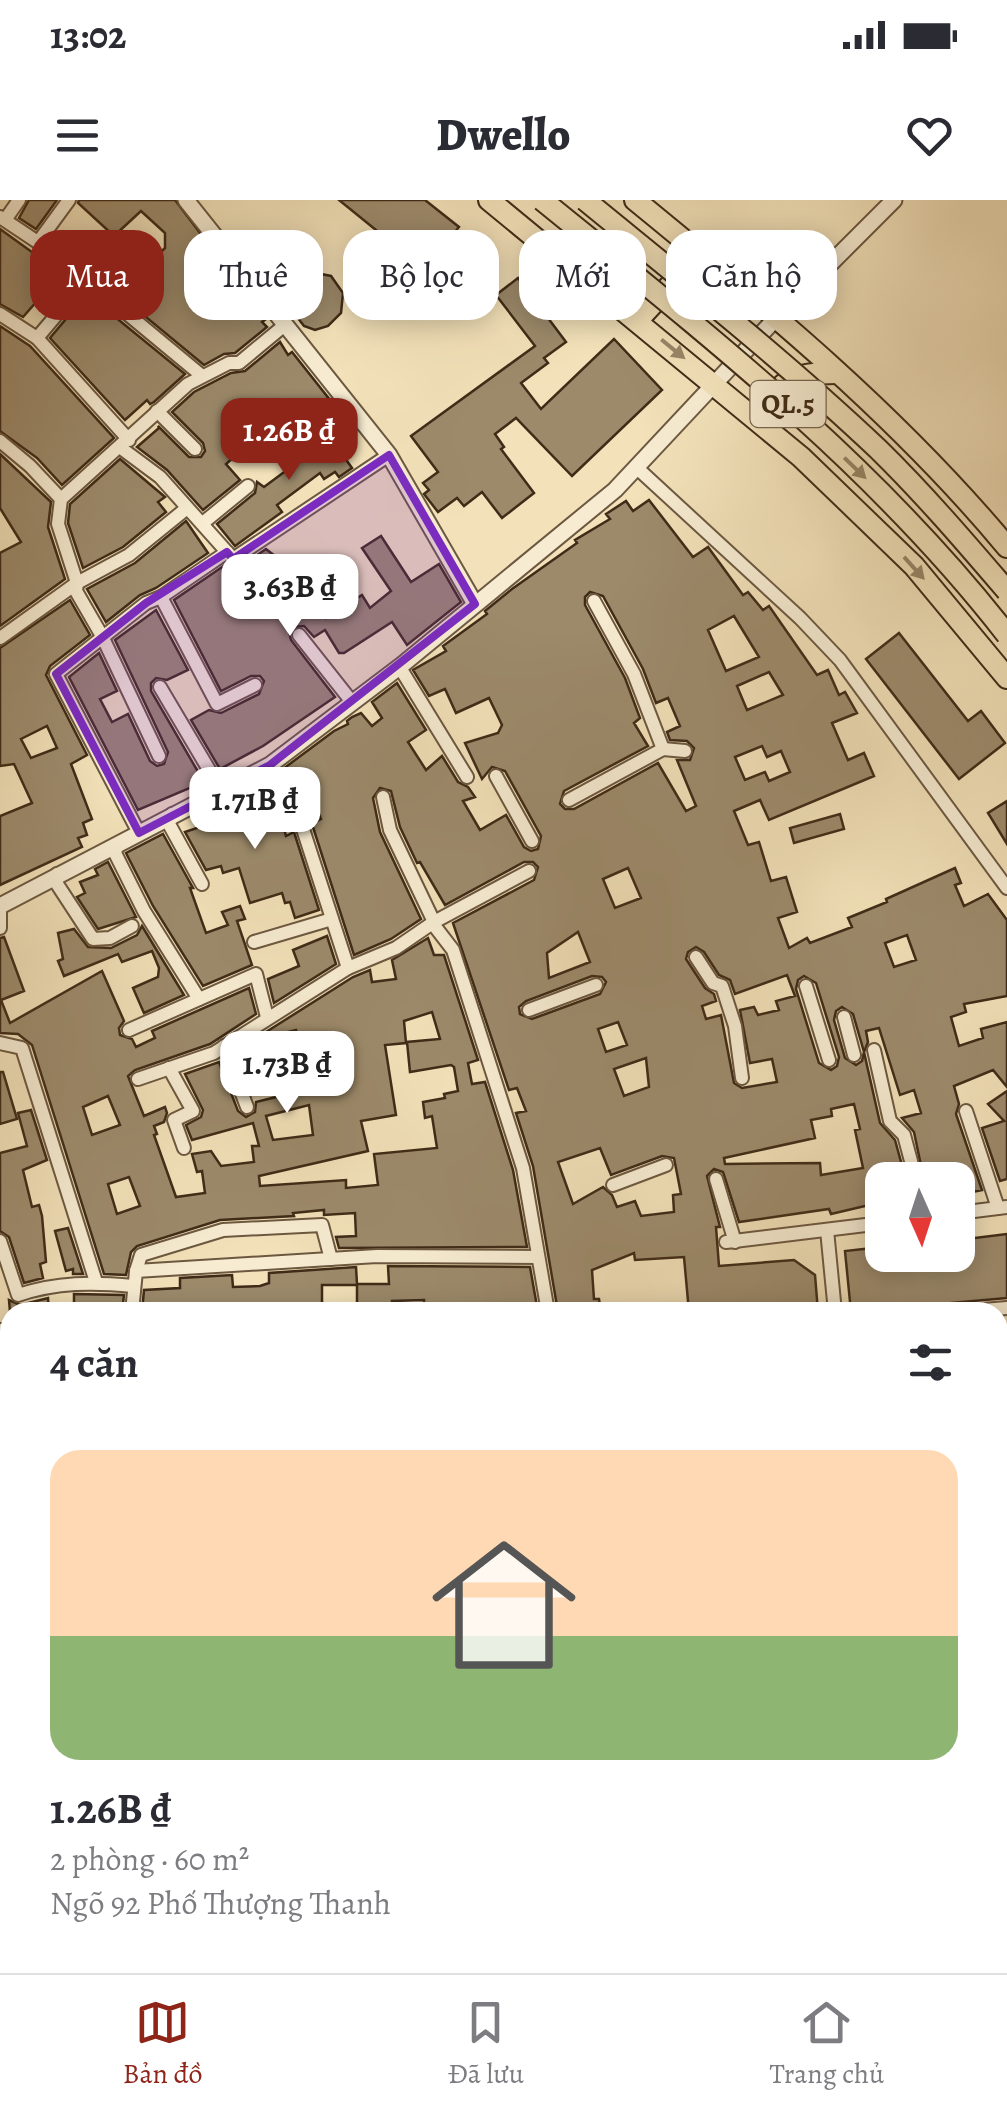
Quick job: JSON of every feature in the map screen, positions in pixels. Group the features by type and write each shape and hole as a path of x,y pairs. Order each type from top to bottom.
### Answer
{"highway":[{"name":"QL.5","path":"489,200 526,230"},
{"name":"QL.5","path":"542,200 789,405 933,545 1007,635"},
{"name":"QL.5","path":"585,200 782,362 878,449 937,509 1007,592"},
{"name":"QL.5","path":"635,200 672,230"},
{"path":"646,311 666,290"},
{"name":"QL.5","path":"638,320 761,423 914,566 1007,678"},
{"name":"QL.5","path":"782,320 885,418 1007,547"},
{"path":"761,423 770,400 786,381 806,373 836,373"}],"street":[{"path":"19,200 2,218 30,236"},
{"path":"48,230 70,200"},
{"path":"186,200 389,455 476,604"},
{"path":"837,257 894,200"},
{"path":"0,314 37,338 125,444 204,522 233,559 389,455"},
{"path":"37,338 52,320"},
{"path":"133,320 201,375"},
{"path":"1,927 0,906 270,764 402,664 615,490 774,320"},
{"path":"159,756 102,636 76,591 77,583 58,524 61,499 201,375 229,363 239,364 286,324"},
{"path":"283,446 351,407"},
{"path":"157,411 196,449"},
{"path":"0,441 61,499"},
{"path":"636,467 800,618 840,660 1007,888"},
{"path":"204,522 248,486"},
{"path":"0,637 77,583 129,555 186,508"},
{"path":"139,832 56,674 146,603 227,552"},
{"path":"161,597 216,704 255,685"},
{"path":"594,601 634,674 663,749"},
{"path":"299,635 352,702"},
{"path":"402,664 402,671 467,777"},
{"path":"160,687 220,790"},
{"path":"569,800 663,749 684,751"},
{"path":"270,764 302,826 348,968"},
{"path":"496,776 532,841"},
{"path":"383,797 390,830 433,923 453,950 523,1168 546,1302"},
{"path":"172,814 168,824 202,884"},
{"path":"117,846 115,853 144,911 199,999"},
{"path":"138,1079 224,1046 348,968 396,948 433,923 529,871"},
{"path":"57,874 57,884 93,939 110,938 132,926"},
{"path":"254,942 332,919"},
{"path":"696,957 713,983 722,986 735,1026 742,1078"},
{"path":"130,1030 256,974 267,1017"},
{"path":"529,1010 596,985"},
{"path":"806,986 829,1060"},
{"path":"844,1017 854,1055"},
{"path":"0,1043 22,1048 96,1282"},
{"path":"224,1046 248,1107"},
{"path":"874,1050 890,1120 904,1135 911,1162"},
{"path":"169,1068 193,1111 174,1120 184,1148"},
{"path":"966,1111 1002,1207 975,1211"},
{"path":"613,1185 666,1165"},
{"path":"716,1179 730,1242 865,1224"},
{"path":"132,1302 141,1255 222,1230 322,1225 332,1258"},
{"path":"827,1230 834,1302"},
{"path":"0,1241 18,1295 44,1287 96,1282 133,1286"},
{"path":"136,1271 377,1256 538,1257"}],"highlighted area":[{"path":"389,455 475,604 270,765 139,833 56,674 146,603 227,552 233,559"}],"building":[{"path":"29,200 57,200 36,229 19,218"},
{"path":"175,200 198,230 184,230 184,320 265,320 262,322 267,327 235,353 224,354 204,365 149,320 164,320 164,230 141,211 120,230 107,230 78,203"},
{"path":"339,200 425,200 459,227 456,230 376,230"},
{"path":"0,229 30,251 30,309 23,317 0,304"},
{"path":"323,274 331,276 343,293 341,313 328,326 315,330 299,320 323,320"},
{"path":"518,278 519,320 550,320 566,342 544,358 548,363 521,383 541,409 614,339 662,390 572,476 516,418 495,434 504,447 501,449 534,493 502,518 482,492 464,506 457,498 438,512 424,494 429,490 423,483 438,472 411,436 535,346 499,299 499,293"},
{"path":"65,320 119,320 185,374 154,402 150,404 147,400 125,420 50,338"},
{"path":"0,326 30,346 114,438 62,485 37,458 0,431"},
{"path":"280,342 334,405 256,453 250,443 226,464 240,480 203,510 167,470 137,447 158,426 189,457 201,457 205,451 203,443 172,412 194,392 231,373 245,371"},
{"path":"341,424 355,444 342,454 352,468 339,477 335,472 324,479 320,473 277,505 282,512 235,546 217,524 255,493 257,482 264,487 295,464 288,455"},
{"path":"0,454 51,502 48,527 65,579 0,626 0,553 21,542 0,508"},
{"path":"120,459 165,497 158,502 166,512 123,547 83,568 68,523 70,504"},
{"path":"649,500 693,557 708,547 743,595 748,592 763,610 769,606 817,675 828,670 839,695 845,692 857,713 832,723 848,760 864,753 874,776 769,820 760,800 734,811 748,845 759,842 771,881 786,877 797,912 778,918 789,948 807,938 810,943 852,927 848,918 955,868 961,883 955,885 964,906 988,894 1007,920 1007,996 964,1004 966,1012 951,1017 959,1046 983,1038 981,1029 1007,1022 1007,1087 993,1070 954,1086 959,1104 956,1114 972,1162 920,1162 914,1132 902,1118 921,1113 914,1090 900,1095 879,1028 866,1031 868,1042 864,1052 880,1123 895,1140 901,1162 865,1162 865,1206 831,1214 829,1209 739,1222 723,1172 714,1169 707,1176 720,1227 716,1227 719,1266 794,1260 815,1275 817,1302 688,1302 684,1257 635,1260 634,1253 592,1270 594,1299 599,1302 556,1302 533,1166 516,1113 526,1111 517,1088 509,1090 453,923 534,880 538,867 533,862 524,862 445,905 420,862 417,863 400,827 391,791 380,788 373,798 380,832 421,919 391,939 354,955 312,824 321,819 312,799 302,804 283,769 348,724 352,717 361,713 372,726 382,718 372,702 397,683 426,730 408,742 426,770 442,756 458,782 475,797 463,801 480,830 506,815 524,847 538,849 541,836 505,771 492,767 482,779 465,743 498,733 502,725 489,698 456,713 445,689 429,696 413,670 446,651 443,646 487,614 485,611 512,589 577,543 575,540 610,519 606,514 626,501 633,511","holes":["590,592 603,596 643,669 656,703 668,698 680,726 667,732 670,740 687,741 694,748 690,760 677,760 696,806 686,811 658,763 574,809 565,809 560,804 564,791 648,746 634,723 640,718 625,678 585,605","734,616 759,657 726,671 708,630","769,672 783,695 747,710 737,686","762,746 767,757 781,751 790,772 769,781 765,772 745,780 735,757","628,868 641,898 615,908 603,879","578,932 590,962 549,978 547,953","907,935 916,960 894,967 885,943","696,947 704,952 719,975 730,980 735,994 787,975 795,996 776,1001 779,1010 758,1015 754,1007 740,1010 750,1063 772,1059 777,1082 742,1088 734,1083 721,1015 706,1019 702,1006 716,1001 714,994 705,988 686,959","592,976 602,977 606,982 600,994 532,1019 520,1014 519,1007","804,976 816,983 839,1057 837,1066 831,1070 819,1063 796,989 798,980","842,1007 853,1014 864,1052 862,1061 856,1065 845,1058 834,1020 836,1011","618,1022 627,1045 606,1052 598,1029","646,1058 649,1087 624,1096 614,1069","854,1104 863,1168 821,1175 820,1163 725,1164 724,1158 815,1138 811,1120 832,1116 831,1109","600,1148 611,1175 662,1156 674,1158 681,1194 673,1195 674,1212 641,1216 635,1201 617,1207 603,1187 573,1204 558,1162"]},
{"path":"186,521 208,553 140,595 106,622 87,589 135,563"},
{"path":"381,536 411,582 439,564 461,602 407,645 392,622 344,653 339,653 325,630 314,637 304,626 294,627 289,632 291,640 335,697 263,746 220,769 191,720 209,710 221,713 259,694 264,681 260,676 251,676 221,691 174,600 225,565 238,568 266,549 297,573 326,618 362,595 370,608 391,591 362,548"},
{"path":"70,600 90,635 50,666 46,675 87,755 71,764 92,819 83,823 87,835 78,838 82,847 0,885 0,816 32,803 14,764 0,766 0,648","holes":["47,726 57,748 31,758 21,739"]},
{"path":"156,610 188,670 167,680 156,678 151,691 204,782 138,810 69,677 99,653 117,691 100,699 112,722 128,714 150,761 157,766 164,764 168,752 115,640"},
{"path":"899,633 968,721 981,711 1005,743 959,779 866,659"},
{"path":"252,789 260,813 278,807 286,836 294,832 319,910 295,918 282,893 250,903 239,868 223,873 221,866 206,870 185,832 203,826 200,814"},
{"path":"1007,801 1007,844 988,813"},
{"path":"840,814 844,829 794,843 790,828"},
{"path":"163,834 193,888 206,933 228,925 222,912 240,906 245,919 237,921 252,965 203,986 153,906 126,853"},
{"path":"108,862 136,917 98,929 77,897 85,893 80,882 98,875 95,869"},
{"path":"142,926 184,995 144,1013 133,988 158,977 152,951 122,962 118,954 64,976 58,961 63,959 58,933 74,929 88,947 111,948 137,935"},
{"path":"327,936 336,964 274,1003 268,979 299,966 293,950"},
{"path":"4,937 24,991 1,1000 10,1023 102,971 124,1021 120,1035 132,1039 136,1047 155,1038 152,1031 249,988 256,1014 210,1044 135,1070 128,1076 144,1116 165,1107 164,1122 154,1126 154,1135 176,1197 205,1193 202,1171 197,1172 192,1154 211,1151 221,1166 254,1162 252,1146 259,1146 253,1123 192,1140 186,1125 201,1117 203,1110 185,1074 219,1062 238,1111 246,1117 255,1112 256,1102 304,1090 297,1059 305,1057 296,1030 269,1037 277,1069 246,1077 236,1051 353,977 370,970 372,982 396,979 392,960 428,938 434,955 444,955 478,1060 468,1063 472,1084 485,1082 513,1170 527,1247 339,1248 336,1237 356,1236 355,1213 324,1215 324,1210 293,1213 294,1216 220,1220 137,1246 131,1252 126,1275 104,1274 32,1045 18,1034 0,1033 0,938","holes":["432,1012 440,1039 407,1042 410,1072 454,1067 458,1091 423,1102 425,1118 432,1116 437,1148 374,1154 378,1185 346,1188 346,1180 260,1186 259,1176 368,1151 361,1121 396,1115 385,1045 406,1043 404,1021","108,1096 120,1125 92,1135 83,1107","309,1105 313,1135 273,1140 266,1116","129,1177 140,1206 117,1214 108,1184"]},
{"path":"0,1072 17,1119 0,1124"},
{"path":"1007,1091 1007,1179 1000,1181 982,1128 1004,1121 988,1104"},
{"path":"31,1110 47,1160 23,1170 32,1207 39,1205 42,1216 46,1262 40,1264 43,1278 24,1283 9,1237 0,1231 0,1153 27,1146 18,1113"},
{"path":"975,1170 982,1190 975,1191"},
{"path":"68,1228 83,1274 73,1274 73,1269 66,1271 55,1231"},
{"path":"1007,1234 1007,1298 850,1302 845,1251 865,1249 865,1272 975,1272 975,1238"},
{"path":"388,1266 530,1267 536,1302 357,1302 357,1285 322,1285 322,1302 143,1302 144,1290 180,1288 180,1278 232,1275 233,1287 260,1286 269,1283 269,1273 356,1267 357,1284 389,1284"},
{"path":"74,1294 124,1295 123,1302 74,1302"}]}
